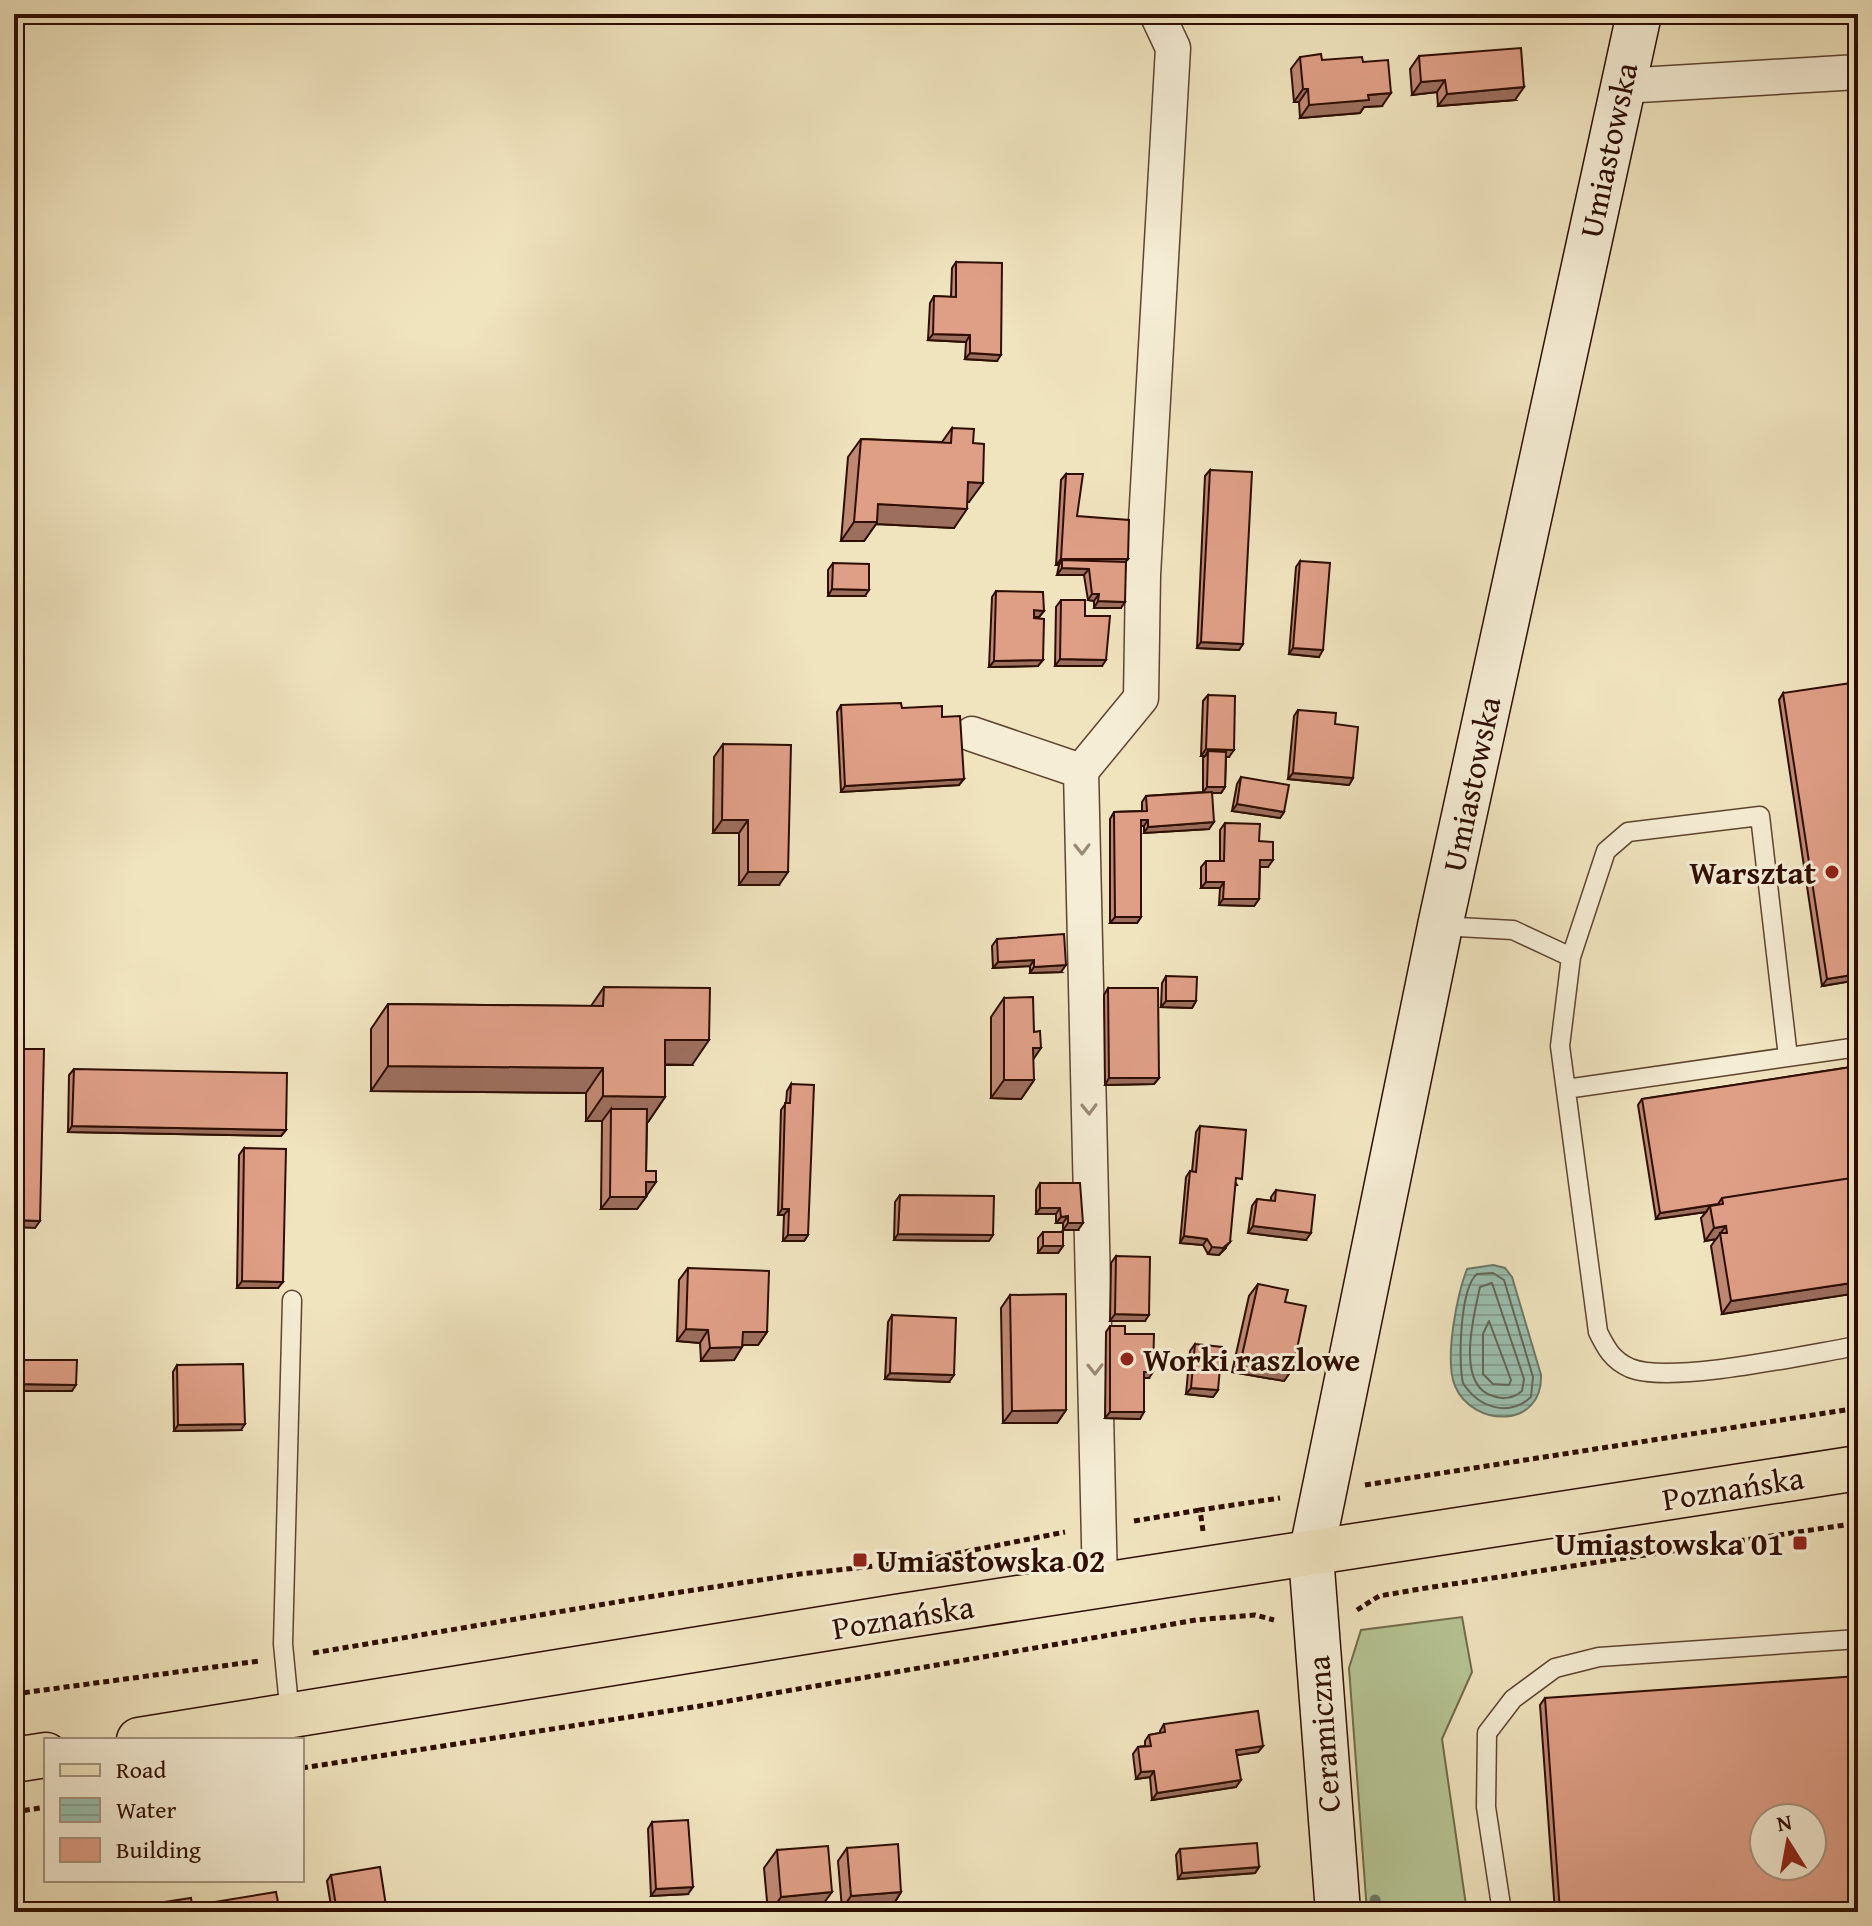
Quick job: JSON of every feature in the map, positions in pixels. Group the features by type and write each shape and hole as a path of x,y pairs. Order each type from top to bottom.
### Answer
{"main road":[{"name":"Umiastowska","path":"1311,1555 1440,926 1639,14"},
{"name":"Poznańska","path":"152,1738 1100,1585 1311,1555 1858,1468"},
{"name":"Ceramiczna","path":"1311,1555 1338,1912"},
{"path":"14,1760 44,1755"}],"street":[{"path":"1100,1585 1081,771 1141,698 1143,575 1173,48 1157,14"},
{"path":"1622,86 1858,72"},
{"path":"972,734 1081,771"}],"lane":[{"path":"1788,1057 1760,816 1628,832 1606,851 1571,957 1560,1046 1598,1332 1609,1354 1628,1367 1666,1375 1858,1346"},
{"path":"1440,926 1513,930 1571,957"},
{"path":"1566,1089 1858,1047"},
{"path":"290,1716 284,1657 292,1300"},
{"path":"1502,1912 1486,1807 1487,1733 1513,1699 1555,1668 1599,1657 1858,1639"}],"path":[{"path":"1383,1483 1858,1408"},
{"path":"1411,1478 1412,1490"},
{"path":"14,1694 284,1657 635,1599 913,1562 1099,1526 1281,1498"},
{"path":"1200,1510 1203,1531"},
{"path":"1354,1612 1379,1596 1858,1523"},
{"path":"304,1768 700,1706 1196,1620 1255,1615 1276,1620 1277,1632"},
{"path":"14,1812 44,1807"}],"shaded area":[{"path":"1462,1617 1472,1672 1442,1739 1467,1912 1367,1912 1349,1668 1361,1630"}],"water":[{"path":"1493,1265 1505,1268 1512,1277 1541,1375 1539,1393 1531,1405 1519,1413 1506,1416 1476,1410 1464,1400 1452,1375 1453,1328 1467,1269"}],"building":[{"path":"1521,48 1524,87 1447,94 1445,80 1421,82 1419,56"},
{"path":"1321,54 1322,60 1362,57 1363,62 1388,60 1391,93 1368,95 1369,100 1309,105 1308,89 1303,89 1300,57"},
{"path":"956,262 1002,263 1001,355 970,353 970,335 933,334 934,296 956,297"},
{"path":"952,428 974,429 973,443 984,444 983,483 968,482 967,509 878,504 877,522 854,522 861,439 951,443"},
{"path":"1210,470 1252,472 1243,644 1201,642"},
{"path":"1066,474 1083,474 1077,516 1129,520 1128,559 1061,559"},
{"path":"1062,560 1126,562 1125,602 1098,601 1099,594 1092,594 1089,569 1062,568"},
{"path":"1300,561 1330,563 1323,650 1293,648"},
{"path":"833,563 869,564 869,590 832,589"},
{"path":"996,591 1043,592 1044,611 1034,610 1034,618 1044,619 1043,660 994,661"},
{"path":"1061,600 1085,600 1085,616 1110,616 1106,660 1060,659"},
{"name":"Warsztat","path":"1858,682 1858,974 1827,979 1783,693"},
{"path":"1208,695 1235,696 1234,750 1206,749"},
{"path":"901,703 902,708 942,706 942,717 960,716 964,779 845,786 841,705"},
{"path":"1298,710 1336,713 1335,724 1358,727 1353,778 1293,773"},
{"path":"723,744 791,745 788,872 748,872 748,820 722,820"},
{"path":"1208,751 1226,752 1225,787 1207,787"},
{"path":"1241,777 1289,785 1284,812 1237,804"},
{"path":"1212,792 1214,822 1148,827 1148,820 1141,820 1141,917 1115,917 1114,812 1147,811 1146,796"},
{"path":"1225,823 1260,824 1259,841 1273,842 1273,860 1260,860 1259,899 1223,899 1224,882 1206,882 1206,861 1224,861"},
{"path":"1064,934 1066,965 1034,967 1034,960 998,962 997,939"},
{"path":"1166,976 1197,977 1196,1001 1166,1001"},
{"path":"604,987 710,988 709,1040 665,1040 665,1097 603,1096 603,1068 388,1066 388,1004 603,1006"},
{"path":"1108,988 1158,988 1159,1078 1109,1078"},
{"path":"1033,997 1034,1032 1040,1031 1041,1048 1033,1048 1034,1080 1004,1080 1004,998"},
{"path":"14,1049 44,1049 40,1221 14,1220"},
{"path":"1858,1066 1858,1177 1722,1198 1718,1204 1660,1213 1642,1099"},
{"path":"74,1069 287,1073 286,1130 72,1126"},
{"path":"791,1084 814,1085 808,1235 788,1235 789,1209 782,1209 785,1103 790,1103"},
{"path":"611,1109 647,1109 646,1171 656,1171 656,1182 646,1182 646,1197 610,1197"},
{"path":"1200,1126 1246,1130 1242,1179 1236,1178 1230,1242 1223,1248 1212,1247 1207,1239 1184,1236 1190,1171 1196,1172"},
{"path":"244,1148 286,1149 283,1282 242,1281"},
{"path":"1858,1177 1858,1282 1731,1301 1720,1233 1727,1233 1726,1226 1714,1228 1710,1206 1723,1204 1722,1198"},
{"path":"1040,1183 1080,1183 1083,1223 1068,1223 1068,1216 1061,1217 1060,1208 1040,1208"},
{"path":"1276,1190 1315,1195 1311,1233 1253,1226 1257,1199 1275,1201"},
{"path":"900,1195 994,1196 993,1235 898,1234"},
{"path":"1043,1232 1063,1232 1063,1246 1043,1246"},
{"path":"1116,1256 1150,1257 1149,1315 1115,1314"},
{"path":"688,1268 769,1271 767,1332 743,1332 742,1347 710,1348 708,1330 686,1329"},
{"path":"1258,1284 1288,1290 1285,1302 1306,1306 1293,1368 1241,1360"},
{"path":"1066,1294 1066,1410 1012,1411 1010,1295"},
{"path":"892,1315 956,1318 954,1375 890,1373"},
{"name":"Worki raszlowe","path":"1110,1326 1125,1326 1125,1334 1154,1334 1153,1372 1144,1372 1144,1412 1110,1412"},
{"path":"1195,1344 1222,1347 1218,1390 1191,1388"},
{"path":"14,1360 77,1360 76,1385 14,1384"},
{"path":"243,1364 245,1424 178,1425 177,1365"},
{"path":"1858,1676 1858,1912 1560,1912 1545,1698"},
{"path":"1258,1711 1263,1746 1236,1750 1241,1780 1157,1793 1154,1771 1141,1772 1138,1747 1151,1746 1149,1735 1165,1732 1164,1724"},
{"path":"688,1820 693,1887 656,1889 652,1822"},
{"path":"1257,1843 1259,1867 1182,1873 1180,1849"},
{"path":"898,1844 901,1892 851,1896 847,1848"},
{"path":"828,1846 832,1892 781,1897 777,1850"},
{"path":"380,1867 387,1912 337,1912 331,1875"},
{"path":"276,1892 280,1912 203,1912 202,1904"},
{"path":"191,1898 193,1912 100,1912"}],"waterway":[{"path":"1375,1900 1377,1912"}],"place":[{"name":"Warsztat","path":"1832,872"},
{"name":"Worki raszlowe","path":"1127,1359"},
{"name":"Umiastowska 01","path":"1800,1543"},
{"name":"Umiastowska 02","path":"860,1560"}]}
